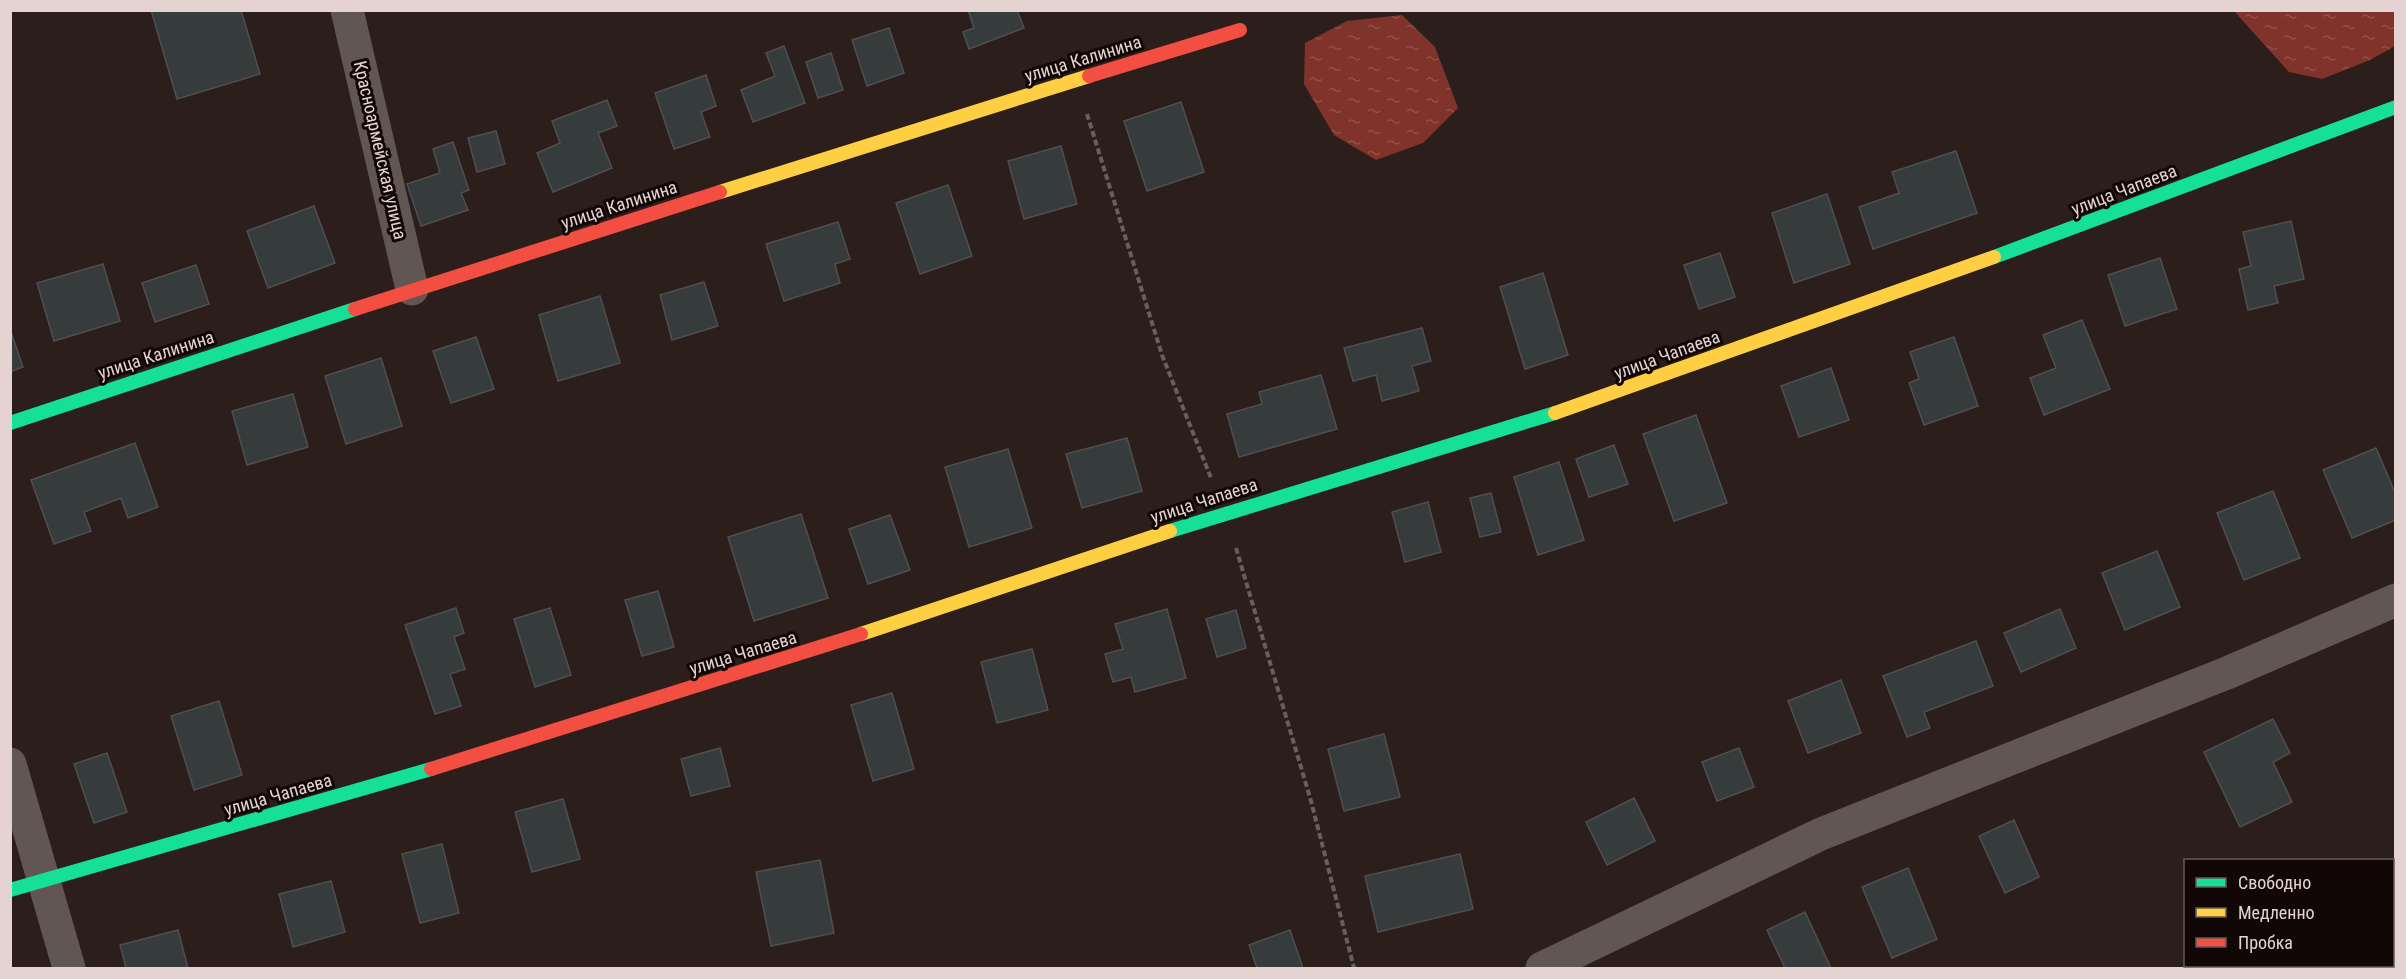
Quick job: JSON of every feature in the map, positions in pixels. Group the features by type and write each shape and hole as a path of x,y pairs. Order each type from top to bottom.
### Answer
{"street":[{"name":"Красноармейская улица","path":"347,10 412,289"},
{"name":"улица Калинина","path":"10,423 412,289 977,110 1240,30"},
{"name":"улица Чапаева","path":"10,890 436,768 810,651 1225,513 1569,409 1967,267 2396,107"},
{"path":"1542,969 1821,834 2227,673 2396,600"},
{"path":"10,764 46,881 69,969"}],"water":[{"path":"2234,11 2395,11 2395,46 2370,60 2322,79 2289,72"},
{"path":"1402,15 1435,47 1458,108 1423,143 1376,160 1334,135 1304,84 1305,43 1347,21"}],"building":[{"path":"151,10 241,10 260,74 177,99"},
{"path":"968,10 1017,10 1024,28 969,49 963,32 974,28"},
{"path":"889,28 904,73 867,86 852,40"},
{"path":"784,46 805,103 753,122 741,90 775,76 766,53"},
{"path":"831,53 843,90 818,98 806,62"},
{"path":"706,75 716,106 701,112 710,137 674,149 655,93"},
{"path":"607,100 617,126 598,133 612,168 553,192 537,153 560,143 552,121"},
{"path":"1181,102 1204,172 1147,191 1124,121"},
{"path":"496,131 505,164 477,172 468,138"},
{"path":"453,142 469,190 461,193 468,210 421,226 407,184 440,173 433,149"},
{"path":"1061,146 1077,204 1024,219 1008,161"},
{"path":"1956,151 1977,213 1873,249 1859,207 1899,193 1892,172"},
{"path":"948,185 972,256 920,274 896,203"},
{"path":"1827,194 1850,264 1794,283 1772,213"},
{"path":"314,206 335,263 268,288 247,231"},
{"path":"2291,221 2304,279 2274,286 2278,303 2248,310 2239,269 2251,266 2243,232"},
{"path":"838,222 850,259 835,264 840,283 784,301 766,244"},
{"path":"1720,253 1735,297 1699,309 1684,265"},
{"path":"2160,258 2177,309 2125,326 2108,275"},
{"path":"103,264 120,321 54,341 37,283"},
{"path":"196,265 209,304 155,322 142,283"},
{"path":"1543,273 1568,355 1525,369 1500,287"},
{"path":"704,282 718,326 672,340 660,295"},
{"path":"600,296 620,363 558,381 539,315"},
{"path":"2082,320 2110,389 2044,415 2030,378 2056,368 2043,335"},
{"path":"1422,328 1431,361 1412,366 1419,391 1382,401 1376,375 1353,381 1344,348"},
{"path":"10,329 23,367 10,372"},
{"path":"476,337 494,389 451,403 433,351"},
{"path":"1954,337 1978,406 1924,425 1909,383 1919,379 1910,352"},
{"path":"381,358 402,426 346,444 325,376"},
{"path":"1831,368 1849,420 1799,437 1781,386"},
{"path":"1321,375 1337,429 1239,457 1227,414 1262,404 1259,392"},
{"path":"293,394 308,447 247,465 232,411"},
{"path":"1696,415 1727,503 1674,521 1643,434"},
{"path":"1127,438 1142,491 1082,508 1066,454"},
{"path":"135,443 158,507 128,518 121,498 84,512 91,531 54,544 31,480"},
{"path":"1614,445 1628,484 1589,497 1576,459"},
{"path":"2376,448 2396,495 2396,520 2352,538 2323,470"},
{"path":"1008,449 1032,528 969,547 945,467"},
{"path":"1559,462 1584,540 1538,555 1514,477"},
{"path":"2273,491 2300,558 2244,580 2217,513"},
{"path":"1491,493 1501,532 1480,537 1470,498"},
{"path":"1428,502 1441,552 1405,562 1392,512"},
{"path":"801,514 828,598 754,621 728,537"},
{"path":"890,515 910,570 868,584 849,529"},
{"path":"2157,551 2180,607 2125,630 2102,573"},
{"path":"658,591 674,647 642,656 625,600"},
{"path":"456,608 464,633 454,637 465,669 450,674 461,706 435,714 405,625"},
{"path":"550,608 571,675 535,687 514,619"},
{"path":"1167,609 1186,678 1135,692 1131,677 1113,682 1105,654 1123,649 1115,624"},
{"path":"2060,609 2076,648 2021,672 2004,633"},
{"path":"1236,610 1246,648 1217,657 1206,619"},
{"path":"1976,641 1993,686 1924,712 1930,728 1907,737 1883,676"},
{"path":"1032,649 1048,710 997,723 981,662"},
{"path":"1841,680 1861,733 1808,753 1788,701"},
{"path":"892,693 914,769 873,781 851,705"},
{"path":"219,701 242,775 194,790 171,716"},
{"path":"2273,719 2290,753 2273,762 2292,802 2240,827 2204,752"},
{"path":"1384,734 1400,797 1344,811 1328,749"},
{"path":"720,748 730,786 691,796 681,759"},
{"path":"1739,748 1754,787 1717,801 1702,762"},
{"path":"107,753 127,812 94,823 74,764"},
{"path":"1634,798 1655,841 1607,865 1586,822"},
{"path":"563,799 580,859 532,872 515,812"},
{"path":"2014,820 2039,877 2005,893 1979,836"},
{"path":"442,844 459,913 420,923 402,854"},
{"path":"1460,854 1473,909 1378,932 1365,876"},
{"path":"820,860 834,933 771,946 756,872"},
{"path":"1908,868 1937,939 1892,958 1862,887"},
{"path":"331,881 345,932 293,947 279,894"},
{"path":"1805,912 1831,968 1785,968 1767,930"},
{"path":"178,930 188,968 126,968 120,945"},
{"path":"1290,930 1303,968 1257,968 1249,945"}],"traffic: fast":[{"path":"1994,257 2396,107"},
{"path":"10,423 355,309"},
{"path":"1170,531 1555,413"},
{"path":"10,890 431,769"}],"traffic: slow":[{"path":"720,192 1089,76"},
{"path":"1555,413 1994,257"},
{"path":"861,634 1170,531"}],"traffic: jam":[{"path":"1089,76 1240,30"},
{"path":"355,309 720,192"},
{"path":"431,769 861,634"}]}
